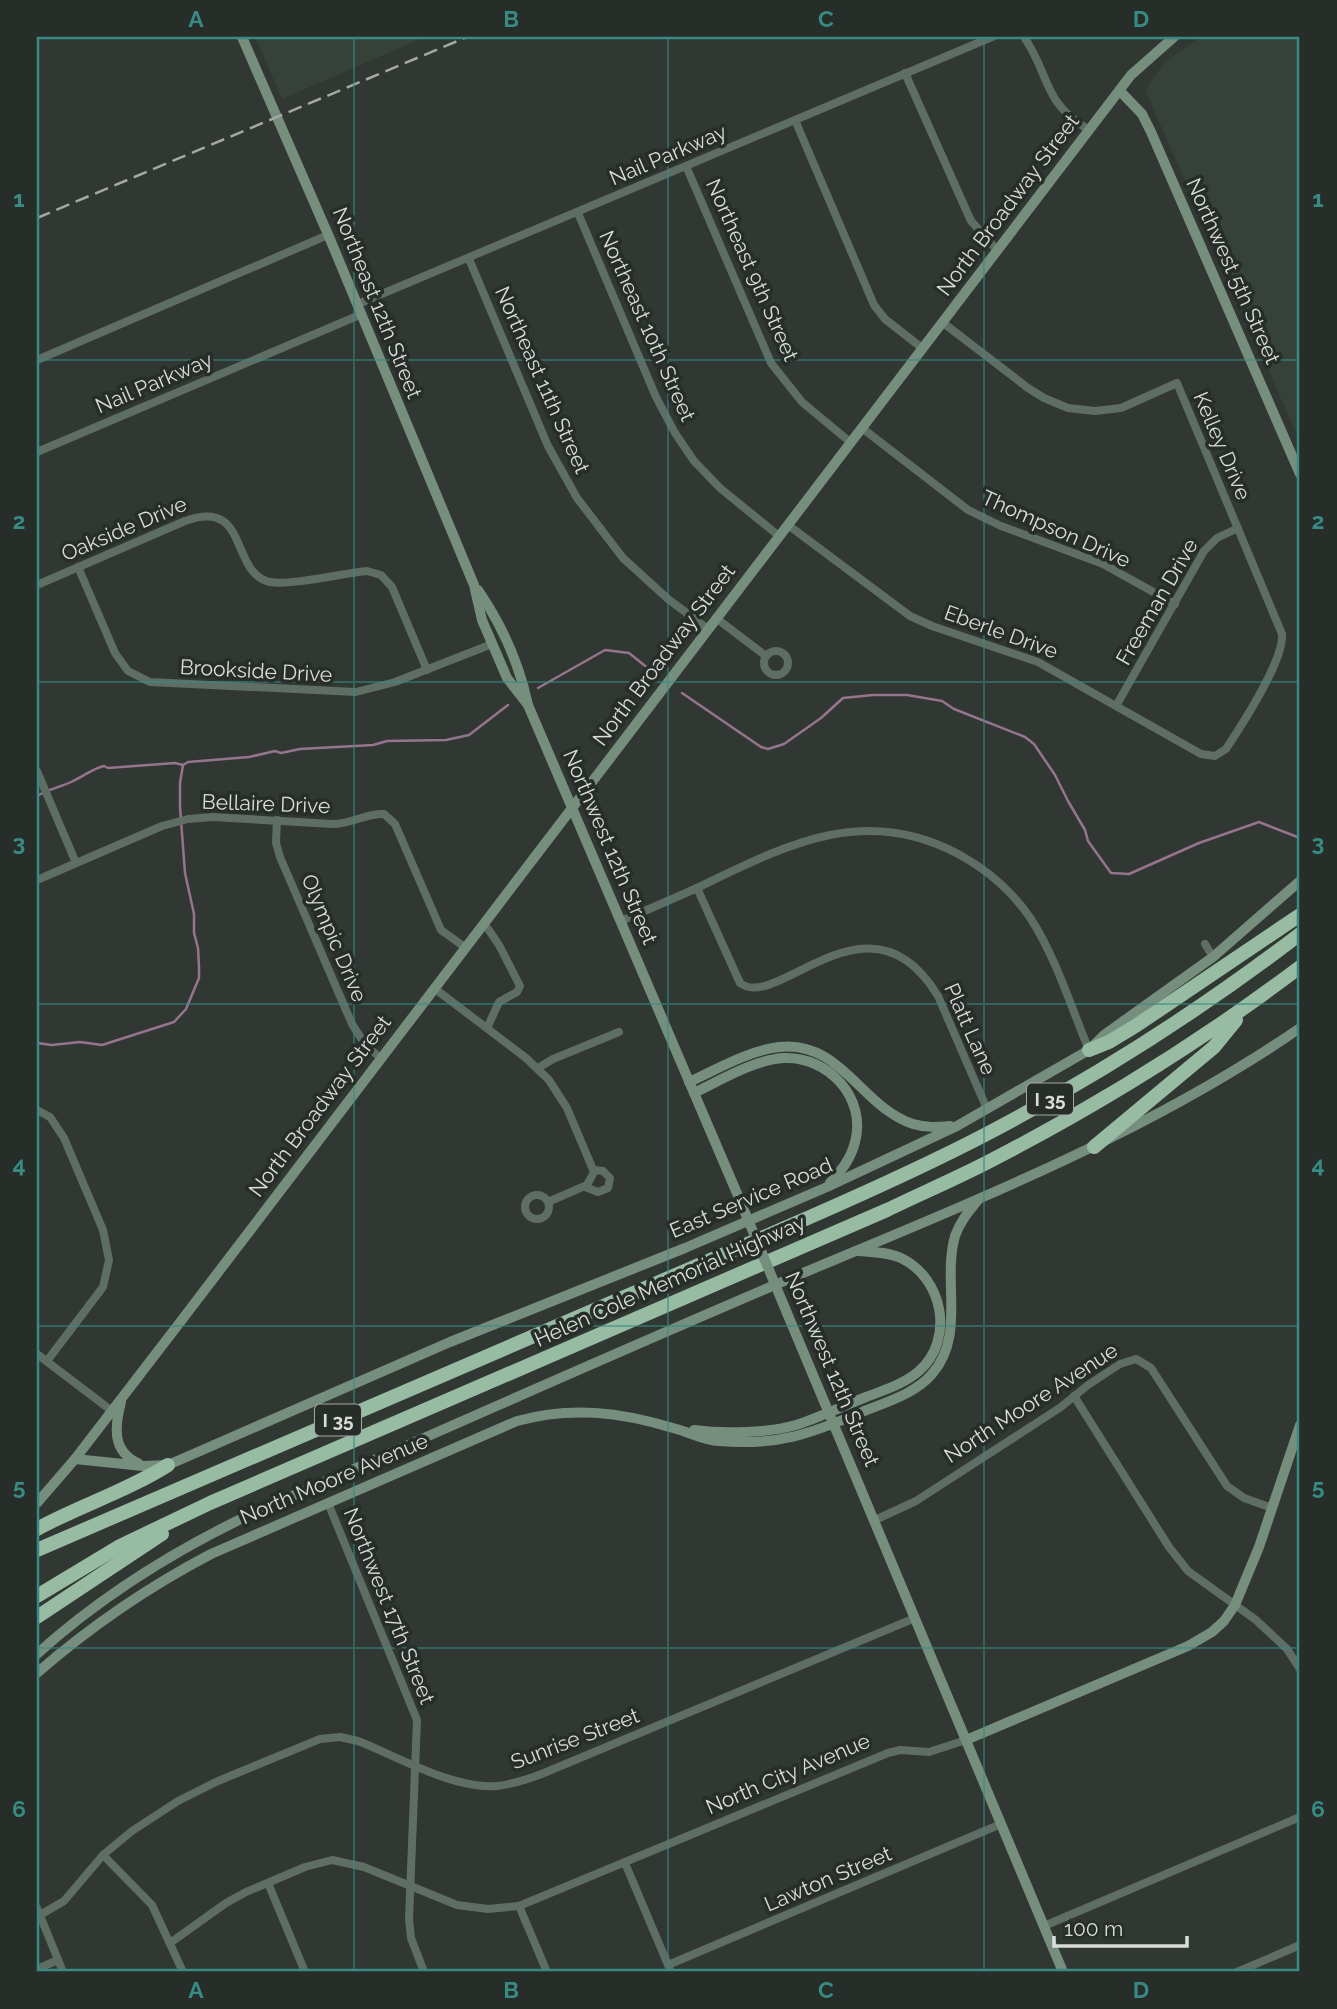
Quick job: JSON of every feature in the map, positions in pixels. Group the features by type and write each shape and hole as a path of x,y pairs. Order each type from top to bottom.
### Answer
{"highway":[{"path":"1089,1050 1109,1042 1137,1025 1300,915"},
{"name":"Helen Cole Memorial Highway","path":"37,1550 780,1230 974,1141 1124,1056 1199,1007 1300,934"},
{"name":"Helen Cole Memorial Highway","path":"37,1596 120,1546 210,1503 887,1210 986,1163 1130,1082 1245,1008 1300,967"},
{"path":"1094,1147 1214,1047 1245,1008"},
{"path":"37,1529 168,1465"},
{"path":"37,1618 210,1503"}],"main road":[{"name":"Northeast 12th Street","path":"242,37 360,309 474,585 482,620 492,644 507,678 528,705"},
{"name":"North Broadway Street","path":"37,1503 122,1398 1089,131 1144,62 1169,38"},
{"name":"Northwest 5th Street","path":"1120,91 1142,114 1152,132 1300,474"},
{"name":"Northeast 12th Street","path":"474,585 494,614 521,672 528,705"},
{"path":"492,644 503,634"},
{"name":"Northwest 12th Street","path":"528,705 830,1412 1063,1972"},
{"name":"East Service Road","path":"168,1465 441,1346 685,1248 827,1187 957,1126 1089,1050 1104,1035 1213,957 1300,881"},
{"path":"37,1654 107,1596 194,1541 274,1503 1094,1147 1189,1098 1300,1028"},
{"path":"691,1087 768,1049 801,1047 832,1060 885,1108 903,1120 933,1128 957,1126"},
{"path":"691,1087 776,1059 810,1061 830,1072 844,1085 852,1101 857,1133 848,1160 827,1187"},
{"name":"North Moore Avenue","path":"37,1672 111,1613 211,1554 498,1429 546,1414 604,1412 635,1417 696,1437 718,1441 782,1441 835,1424 912,1391 930,1377 944,1357 950,1334 952,1251 956,1233 964,1217 981,1197"},
{"name":"North Moore Avenue","path":"676,1429 713,1432 793,1426 910,1378 928,1362 938,1340 941,1316 932,1287 921,1272 899,1257 879,1252 856,1251"},
{"path":"122,1398 116,1423 117,1440 127,1457 143,1466"},
{"name":"North City Avenue","path":"966,1740 1188,1646 1212,1632 1224,1621 1235,1605 1300,1425"},
{"path":"75,1459 143,1466 168,1465"}],"street":[{"name":"Nail Parkway","path":"37,452 469,258 992,37"},
{"path":"1024,37 1057,104 1069,117 1089,131"},
{"path":"905,73 971,221 998,250"},
{"path":"795,120 874,305 885,319 922,348"},
{"name":"Northeast 9th Street","path":"686,166 771,363 802,402 850,442"},
{"name":"Northeast 10th Street","path":"578,213 656,397 675,433 695,461 720,488 779,536"},
{"path":"37,360 328,235"},
{"name":"Northeast 11th Street","path":"469,258 548,446 577,498 623,558 668,599 708,629"},
{"name":"Kelley Drive","path":"942,322 1028,388 1068,408 1095,411 1121,408 1177,383 1279,626 1282,645 1275,665 1231,742 1221,753 1212,756"},
{"name":"Thompson Drive","path":"862,428 944,493 980,516 1103,564 1175,604"},
{"name":"Oakside Drive","path":"37,586 197,517 216,518 229,526 251,569 270,582 367,571 381,575 392,587 427,670"},
{"name":"Eberle Drive","path":"788,524 910,616 945,631 1038,662 1201,754 1212,756"},
{"name":"Freeman Drive","path":"1116,706 1210,544 1238,528"},
{"name":"Brookside Drive","path":"78,567 114,653 128,671 150,682 347,693 380,687 492,644"},
{"path":"716,618 766,656"},
{"path":"37,771 76,863"},
{"name":"Bellaire Drive","path":"37,880 168,824 188,819 213,817 347,824 375,814 388,816 395,824 441,930 466,948"},
{"name":"Olympic Drive","path":"277,820 276,843 280,857 352,1024 366,1046 381,1059"},
{"path":"621,921 797,842 861,829 908,835 950,849 984,870 998,881 1032,921 1050,956 1089,1050"},
{"name":"Platt Lane","path":"697,888 740,983 749,989 764,986 853,949 888,952 912,964 930,982 938,996 987,1110"},
{"path":"484,923 499,945 520,986 517,992 499,1002 487,1028"},
{"path":"1205,944 1213,957"},
{"path":"434,988 538,1068 550,1080 566,1105 594,1170 592,1181 585,1187 548,1202"},
{"path":"538,1068 553,1059 619,1032"},
{"path":"37,1110 50,1117 64,1138 103,1230 110,1260 103,1287 47,1362"},
{"path":"585,1187 598,1192 606,1190 610,1184 610,1178 606,1174 594,1170"},
{"path":"37,1354 111,1411"},
{"name":"North Moore Avenue","path":"874,1520 916,1501 1061,1407 1087,1385 1120,1364 1136,1359 1151,1368 1227,1486 1244,1498 1272,1508"},
{"path":"1074,1396 1178,1560 1199,1581 1275,1637 1287,1648 1300,1669"},
{"name":"Northwest 17th Street","path":"328,1503 415,1711 418,1731 410,1930 424,1972"},
{"name":"Sunrise Street","path":"38,1912 64,1901 103,1855 132,1830 178,1801 218,1781 320,1739 348,1738 460,1782 495,1786 526,1779 915,1618"},
{"name":"North City Avenue","path":"170,1943 226,1903 268,1883 332,1860 363,1867 439,1899 466,1907 488,1909 519,1906 888,1752 929,1752 966,1740"},
{"path":"1044,1926 1300,1817"},
{"name":"Lawton Street","path":"669,1969 1001,1825"},
{"path":"103,1855 148,1899 183,1972"},
{"path":"625,1863 669,1969"},
{"path":"268,1883 305,1972"},
{"path":"519,1906 547,1972"},
{"path":"38,1912 64,1972"},
{"path":"1237,1972 1300,1945"},
{"path":"37,1969 58,1960"}],"shaded area":[{"path":"255,37 425,37 282,99"},
{"path":"1200,37 1300,37 1300,442 1145,90 1164,63"}],"waterway":[{"path":"538,688 605,650 629,653 654,673"},
{"path":"682,693 761,747 768,749 784,744 821,718 843,698 907,695 942,701 954,709 1025,737 1034,744 1055,775 1085,830 1088,841 1111,873 1129,874 1199,843 1259,822 1300,838"},
{"path":"37,796 104,766 108,768 175,763 183,765 188,762 249,757 275,751 281,753 300,749 373,745 387,741 446,740 469,735 508,705"},
{"path":"37,1043 52,1045 80,1042 102,1045 174,1022 186,1009 199,978 199,967 194,914 185,873 180,807 183,765"}],"railway":[{"path":"37,218 467,37"}]}
